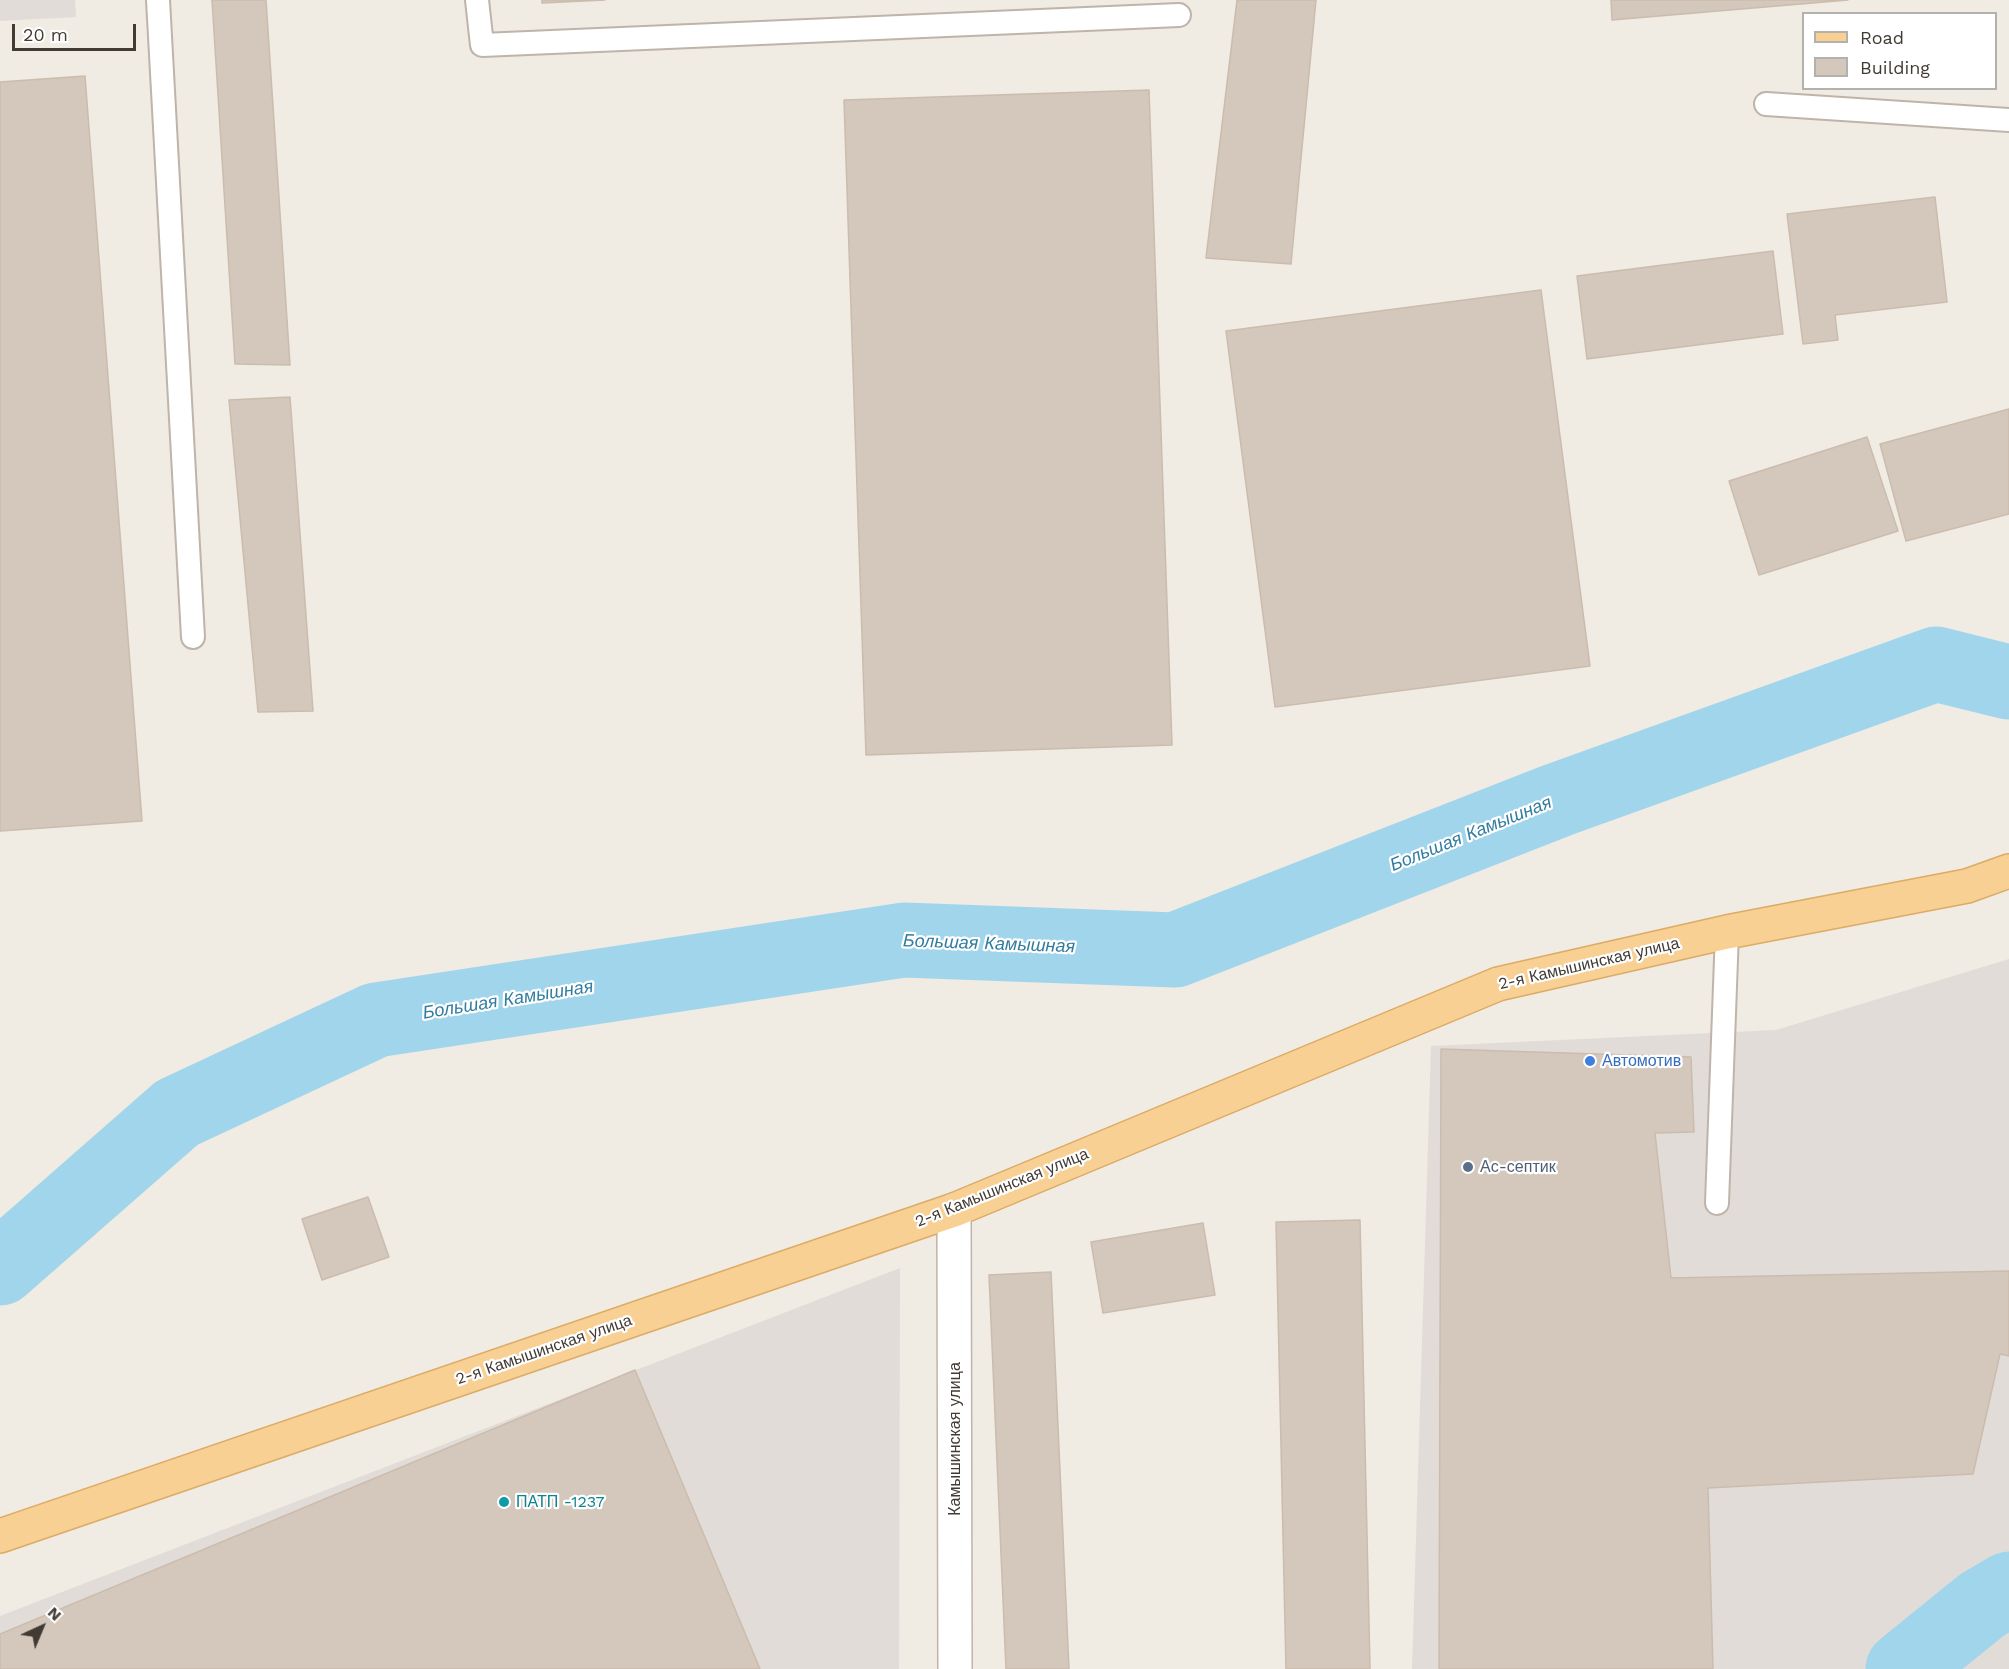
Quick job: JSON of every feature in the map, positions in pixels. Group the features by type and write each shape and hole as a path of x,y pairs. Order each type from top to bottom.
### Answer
{"main road":[{"name":"2-я Камышинская улица","path":"0,1536 954,1210 1498,984 1727,932 1967,886 2009,871"}],"street":[{"name":"Камышинская улица","path":"954,1210 955,1669"}],"lane":[{"path":"158,0 193,637"},
{"path":"477,0 482,45 1179,15"},
{"path":"1766,104 2009,120"},
{"path":"1717,1203 1727,932"}],"shaded area":[{"path":"0,0 75,0 76,17 0,21"},
{"path":"2009,959 2009,1669 1412,1669 1431,1046 1776,1030"},
{"name":"ПАТП -1237","path":"900,1268 899,1669 0,1669 0,1616"}],"building":[{"path":"212,0 266,0 290,365 235,364"},
{"path":"542,0 605,0 542,3"},
{"path":"1237,0 1316,0 1291,264 1206,258"},
{"path":"1611,0 1848,0 1612,20"},
{"path":"85,76 142,821 0,831 0,82"},
{"path":"1149,90 1172,745 866,755 844,100"},
{"path":"1935,197 1947,302 1835,315 1838,340 1803,344 1787,214"},
{"path":"1773,251 1783,334 1587,359 1577,276"},
{"path":"1541,290 1590,666 1275,707 1226,331"},
{"path":"290,397 313,711 258,712 229,400"},
{"path":"2009,409 2009,514 1906,541 1880,444"},
{"path":"1867,437 1898,531 1759,575 1729,481"},
{"path":"1441,1049 1691,1057 1694,1132 1655,1133 1671,1278 2009,1271 2009,1356 2000,1354 1973,1474 1708,1488 1713,1669 1439,1669"},
{"path":"368,1197 389,1257 322,1280 302,1219"},
{"path":"1360,1220 1370,1669 1286,1669 1276,1222"},
{"path":"1203,1223 1215,1295 1103,1313 1091,1242"},
{"path":"1051,1272 1069,1669 1006,1669 989,1275"},
{"name":"ПАТП -1237","path":"635,1370 760,1669 0,1669 0,1634"}],"waterway":[{"name":"Большая Камышная","path":"0,1268 177,1113 376,1020 904,940 1175,950 1558,800 1936,664 2009,682"},
{"name":"Большая Камышная","path":"1903,1669 1982,1605 2009,1589"}],"place":[{"name":"Автомотив","path":"1590,1061"},
{"name":"Ас-септик","path":"1468,1167"},
{"name":"ПАТП -1237","path":"504,1502"}]}
